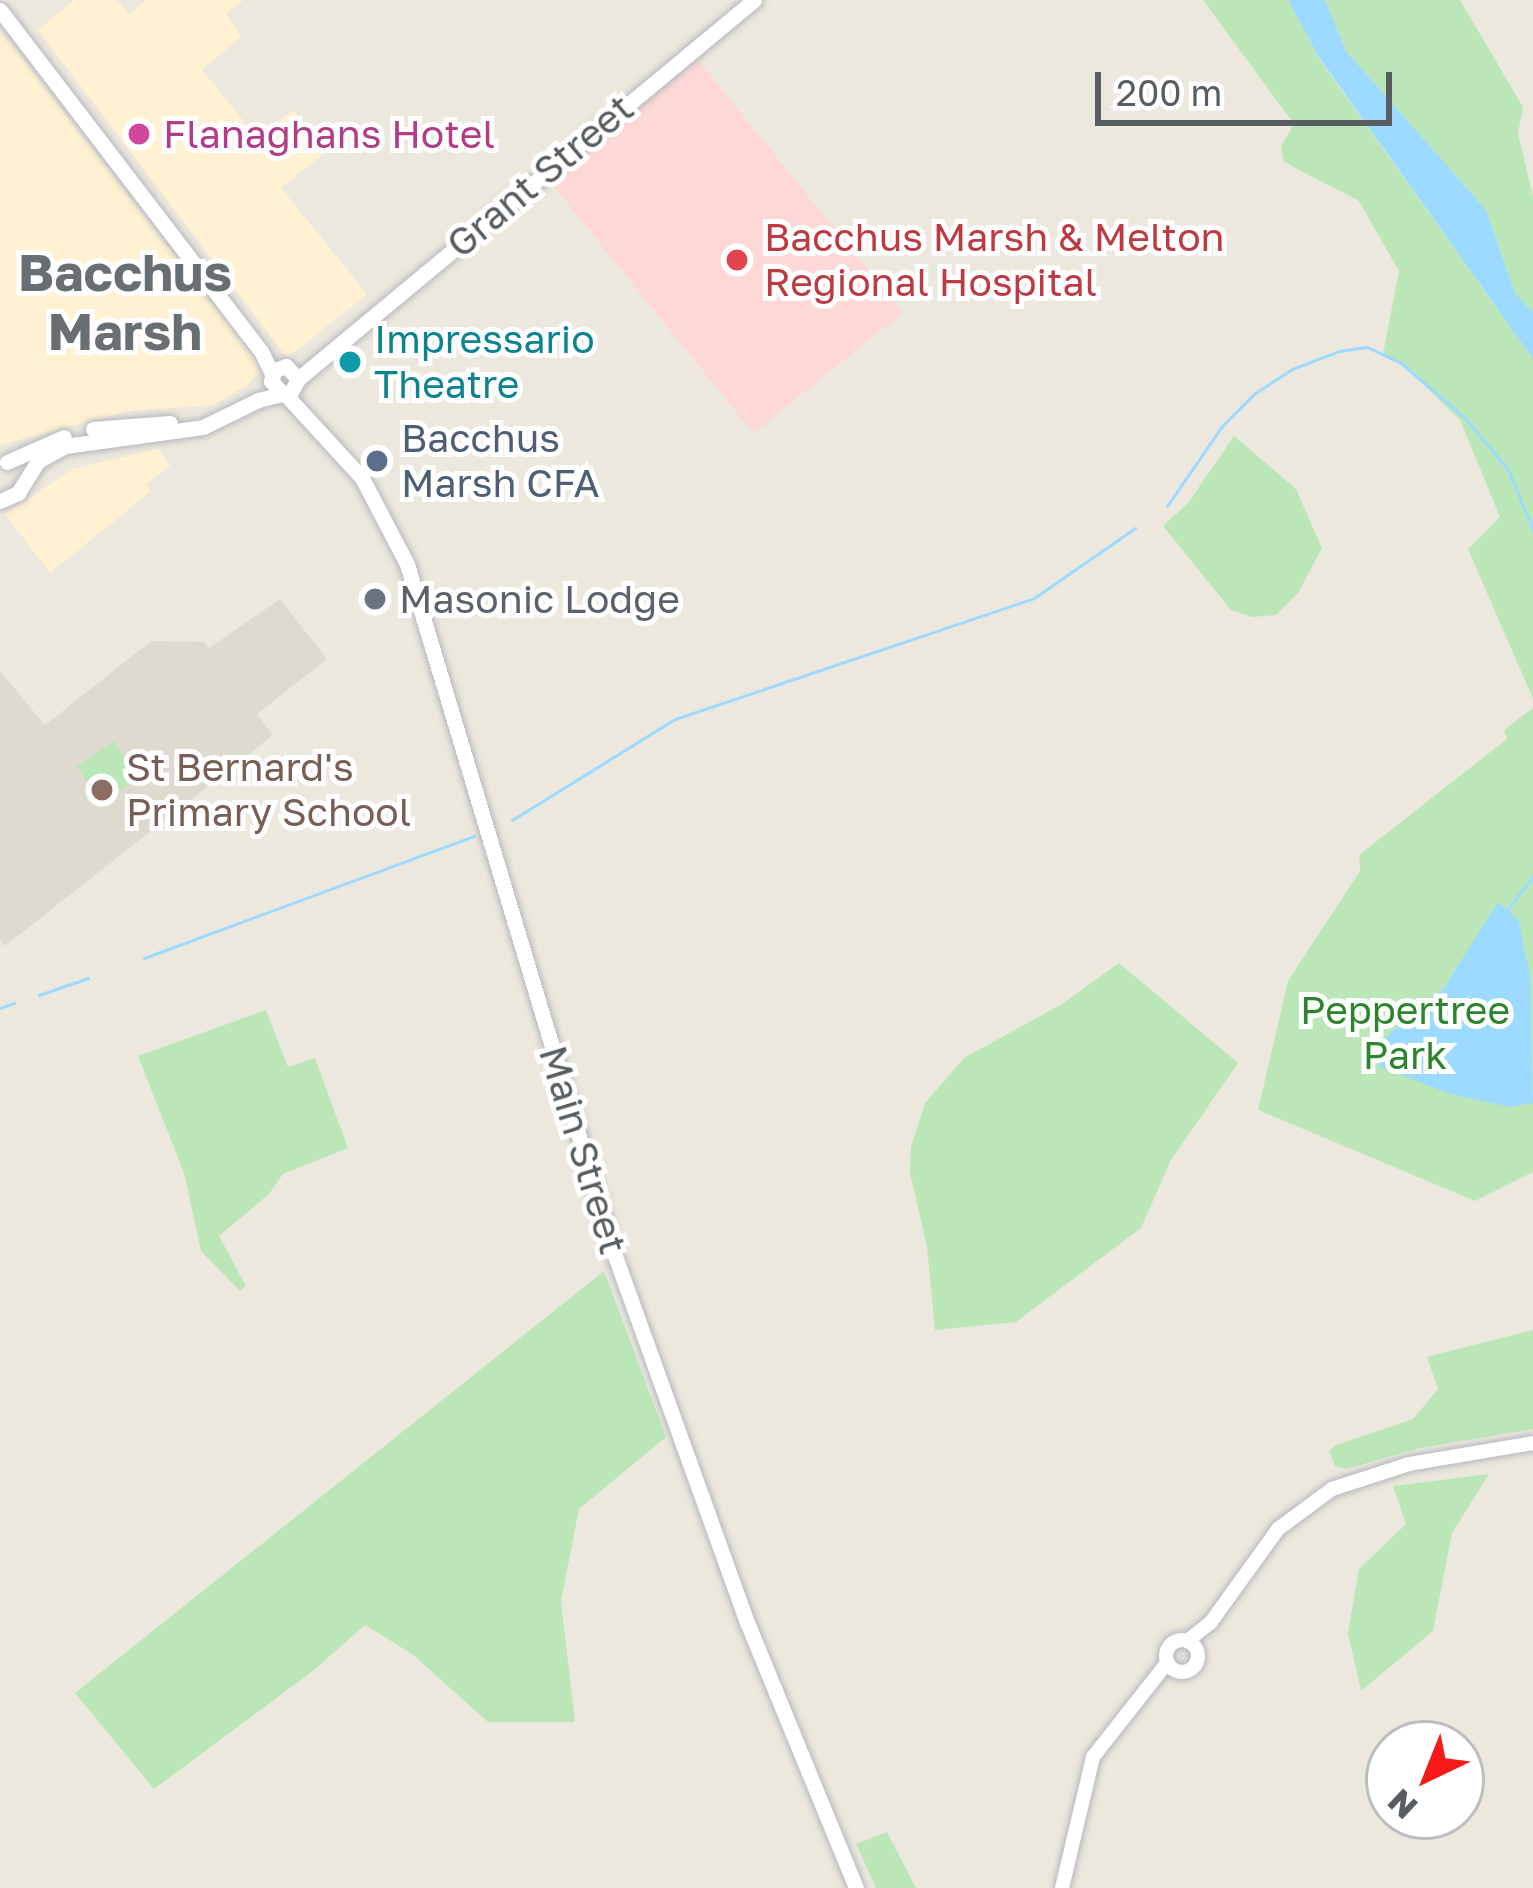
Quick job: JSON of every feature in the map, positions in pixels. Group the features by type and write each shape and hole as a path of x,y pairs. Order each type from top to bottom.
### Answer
{"main road":[{"name":"Grant Street","path":"285,379 326,352 754,0"},
{"name":"Main Street","path":"0,10 375,498 407,564 614,1253 754,1639 856,1888"},
{"path":"3,462 82,430 211,416 285,379"},
{"path":"2,498 24,482 38,461 65,446 110,436 185,432 285,379"},
{"path":"3,462 18,466 24,482"}],"street":[{"path":"1171,1667 1194,1668 1194,1641 1278,1529 1331,1489 1409,1464 1533,1443"},
{"path":"1062,1888 1093,1757 1106,1736 1171,1667 1171,1644 1194,1641"}],"shaded area":[{"path":"74,0 117,0 129,14 146,0 243,0 226,14 241,36 202,70 257,138 293,110 326,152 281,188 367,294 287,358 38,30"},
{"path":"0,30 262,368 246,386 213,405 130,411 0,445"},
{"name":"Bacchus Marsh & Melton Regional Hospital","path":"695,56 903,312 753,433 546,177"},
{"path":"158,449 170,466 147,484 151,491 50,573 5,514 73,469"},
{"name":"St Bernard's Primary School","path":"280,599 327,659 257,714 273,735 5,946 0,939 0,671 45,725 151,641 204,642 209,648"}],"green space":[{"path":"1203,0 1288,0 1320,60 1533,359 1533,699 1468,549 1500,517 1460,420 1401,363 1383,354 1399,271 1359,201 1284,162 1281,146 1294,124"},
{"path":"1325,0 1460,0 1523,107 1518,134 1533,196 1533,313 1515,293 1486,210 1346,51"},
{"path":"1234,436 1296,489 1322,548 1298,593 1276,615 1252,617 1231,610 1163,526 1188,503"},
{"name":"Peppertree Park","path":"1533,708 1533,1172 1475,1201 1258,1110 1288,981 1360,871 1359,855 1507,739 1504,730"},
{"path":"114,741 139,778 102,803 77,766"},
{"path":"1119,963 1238,1063 1171,1160 1141,1228 1016,1322 935,1330 927,1246 910,1173 911,1147 925,1103 964,1058 1062,1004"},
{"path":"266,1010 288,1067 315,1058 348,1148 283,1174 269,1194 219,1236 246,1286 240,1291 201,1251 184,1173 138,1056"},
{"path":"604,1271 666,1437 579,1509 561,1601 575,1722 488,1722 412,1654 365,1625 314,1670 154,1789 75,1693"},
{"path":"1533,1330 1533,1429 1420,1448 1346,1469 1335,1466 1329,1450 1336,1445 1413,1419 1438,1389 1427,1357"},
{"path":"1489,1474 1452,1533 1433,1631 1361,1691 1348,1633 1359,1569 1406,1524 1393,1486"},
{"path":"887,1832 916,1888 876,1888 856,1844"}],"water":[{"path":"1288,0 1325,0 1346,51 1486,210 1515,293 1533,313 1533,359 1318,56"},
{"path":"1498,902 1518,919 1530,975 1533,1103 1510,1107 1450,1094 1378,1066 1378,1051 1388,1035 1444,988"}],"waterway":[{"path":"1167,506 1222,426 1254,394 1292,369 1339,351 1367,347 1401,363 1464,417 1508,469 1533,530"},
{"path":"512,820 675,719 1034,598 1135,528"},
{"path":"144,958 474,836"},
{"path":"1507,910 1533,876"},
{"path":"39,995 88,978"},
{"path":"0,1008 14,1003"}],"place":[{"name":"Flanaghans Hotel","path":"139,134"},
{"name":"Bacchus Marsh & Melton Regional Hospital","path":"737,260"},
{"name":"Impressario Theatre","path":"350,362"},
{"name":"Bacchus Marsh CFA","path":"377,461"},
{"name":"Masonic Lodge","path":"375,599"},
{"name":"St Bernard's Primary School","path":"102,790"}],"district":[{"name":"Bacchus Marsh","path":"125,302"}]}
